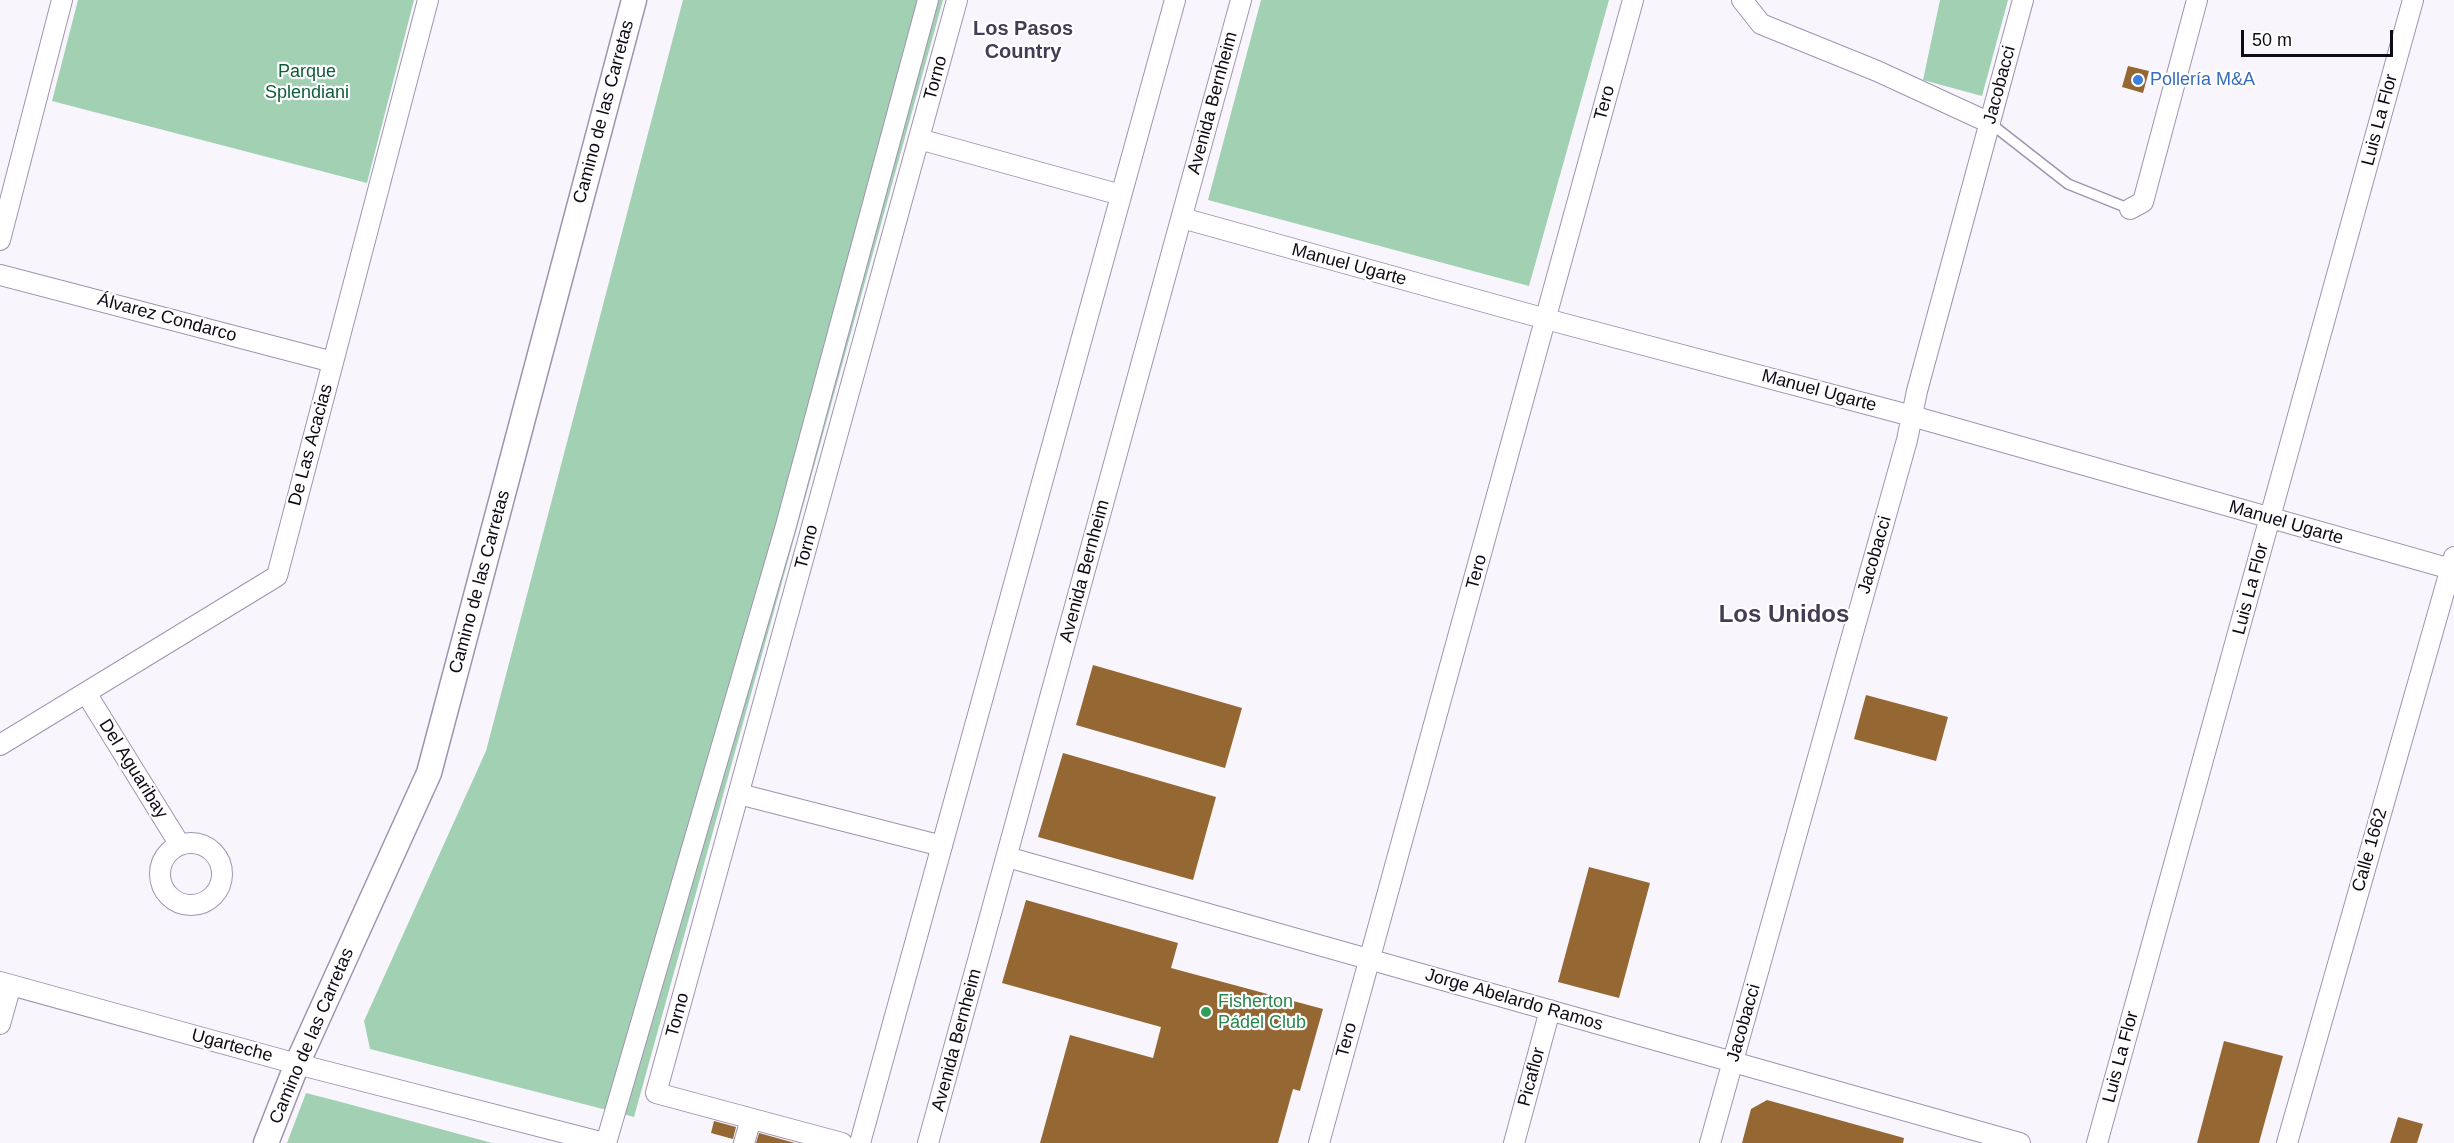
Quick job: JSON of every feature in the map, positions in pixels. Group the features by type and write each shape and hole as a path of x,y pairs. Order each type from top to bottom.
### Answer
{"street":[{"path":"0,240 62,0"},
{"name":"De Las Acacias","path":"0,745 277,576 428,0"},
{"name":"Camino de las Carretas","path":"266,1143 297,1064 429,773 634,0"},
{"path":"605,1143 785,530 928,0"},
{"name":"Torno","path":"751,1119 656,1093 957,0"},
{"path":"860,1143 1175,0"},
{"name":"Avenida Bernheim","path":"928,1143 1241,0"},
{"name":"Tero","path":"1319,1143 1633,0"},
{"path":"1742,0 1761,24 1877,71 1990,123"},
{"name":"Jacobacci","path":"1710,1143 1907,440 1917,391 2023,0"},
{"path":"2130,209 2143,202 2197,0"},
{"name":"Luis La Flor","path":"2097,1143 2413,0"},
{"path":"919,139 1121,195"},
{"name":"Manuel Ugarte","path":"1182,218 1546,319 1912,416 2270,519 2453,566"},
{"name":"Álvarez Condarco","path":"0,275 333,362"},
{"name":"Calle 1662","path":"2287,1143 2453,566"},
{"name":"Del Aguaribay","path":"86,693 180,845"},
{"path":"739,794 942,846"},
{"name":"Jorge Abelardo Ramos","path":"1007,857 2020,1143"},
{"path":"0,1024 5,984"},
{"name":"Ugarteche","path":"5,984 297,1064 605,1143"},
{"name":"Picaflor","path":"1514,1143 1550,1010"},
{"path":"744,1143 751,1119 842,1143"}],"lane":[{"path":"1990,123 2068,184 2130,209"}],"green space":[{"name":"Parque Splendiani","path":"78,0 414,0 367,183 52,101"},
{"path":"683,0 943,0 634,1117 370,1049 364,1021 486,751"},
{"path":"1261,0 1609,0 1529,286 1208,200"},
{"path":"1940,0 2008,0 1982,96 1923,80"},
{"path":"306,1093 341,1102 492,1143 287,1143"}],"building":[{"path":"2128,66 2149,71 2143,93 2122,87"},
{"path":"1093,665 1242,708 1225,768 1076,725"},
{"path":"1866,695 1948,717 1936,761 1854,739"},
{"path":"1063,753 1216,797 1193,880 1038,837"},
{"path":"1589,867 1650,883 1619,998 1558,982"},
{"path":"1026,900 1178,943 1171,968 1323,1009 1300,1091 1293,1089 1278,1143 1040,1143 1070,1035 1153,1058 1161,1027 1002,983"},
{"path":"2224,1041 2283,1056 2259,1143 2197,1143"},
{"path":"1767,1100 1904,1138 1903,1143 1742,1143 1751,1109"},
{"path":"2398,1117 2423,1124 2417,1143 2390,1143"},
{"path":"714,1121 736,1127 733,1139 711,1133"},
{"path":"759,1133 795,1143 756,1143"}],"place":[{"name":"Pollería M&A","path":"2138,80"},
{"name":"Fisherton Pádel Club","path":"1206,1012"}],"district":[{"name":"Los Pasos Country","path":"1023,40"},
{"name":"Los Unidos","path":"1784,615"}]}
